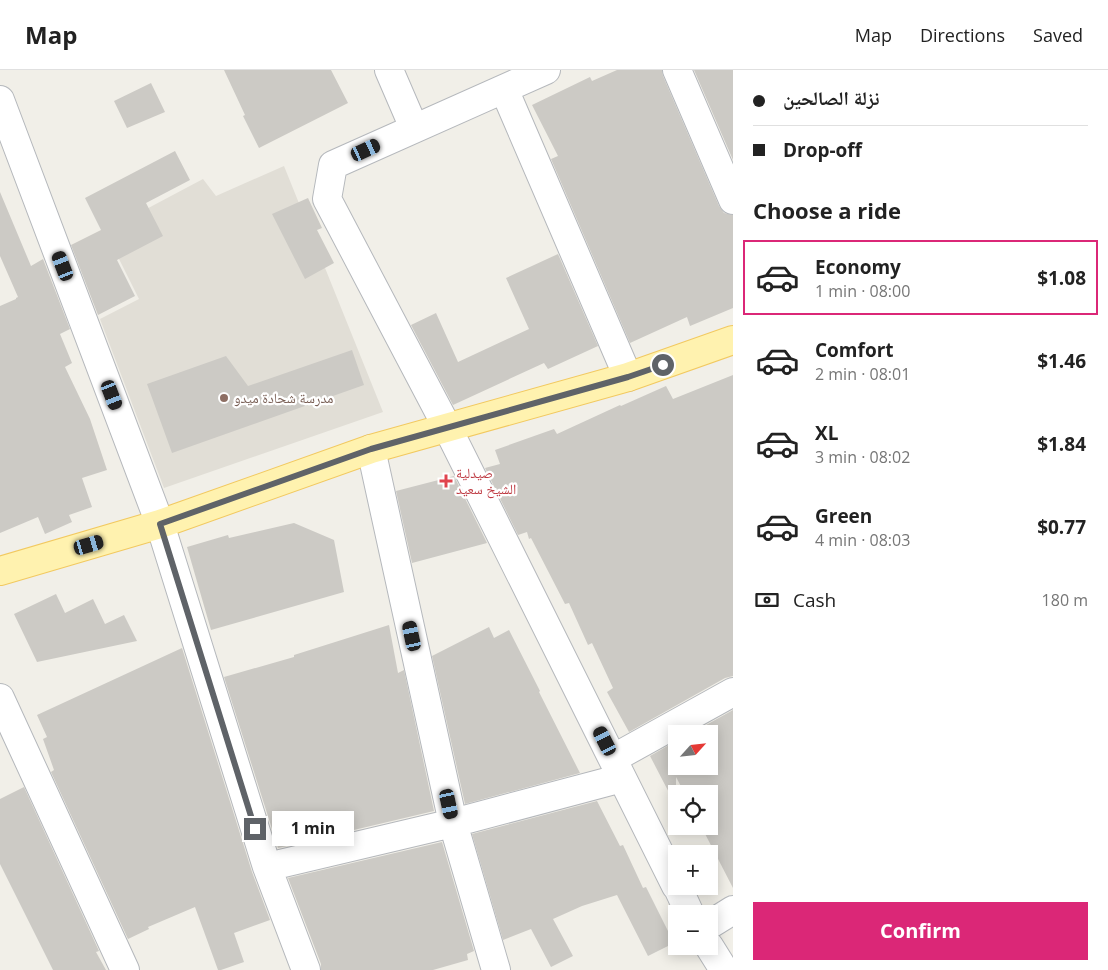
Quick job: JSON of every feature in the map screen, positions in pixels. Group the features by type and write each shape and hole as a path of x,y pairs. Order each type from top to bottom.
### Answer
{"main road":[{"path":"0,571 160,524 371,449 628,377 733,340"}],"street":[{"path":"389,70 414,128"},
{"path":"546,70 333,165 327,199 447,427 668,870"},
{"path":"677,70 733,200"},
{"path":"504,89 628,377"},
{"path":"0,100 160,524 267,867 306,970"},
{"path":"371,449 453,823 496,970"},
{"path":"267,867 453,823 618,768 733,692"},
{"path":"0,698 126,970"},
{"path":"718,919 733,910"},
{"path":"715,955 724,970"}],"shaded area":[{"path":"284,166 383,412 164,488 100,319 139,299 105,231 203,179 216,196"}],"building":[{"path":"224,70 331,70 348,103 259,148"},
{"path":"617,70 662,70 719,206 724,213 733,215 733,308 690,326 687,317 630,343 551,159 558,156 532,105 590,77 592,81"},
{"path":"694,70 733,70 733,160"},
{"path":"151,83 165,112 127,128 114,101"},
{"path":"175,151 190,180 146,203 163,236 117,260 135,296 98,315 71,245 101,230 85,198"},
{"path":"0,192 31,266 43,259 70,329 60,334 72,363 65,367 90,419 107,470 82,478 92,507 69,515 72,522 45,534 38,517 0,533 0,306 18,297 0,256"},
{"path":"308,198 322,228 317,230 334,263 305,279 272,214"},
{"path":"558,254 598,346 548,369 544,363 453,405 411,325 436,313 458,362 529,329 506,278"},
{"path":"352,350 364,385 172,453 147,384 226,356 248,386"},
{"path":"733,375 733,676 725,678 629,732 607,692 613,688 592,643 588,645 569,603 565,604 527,532 518,535 485,468 500,464 495,450 554,429 557,434 666,386 673,399"},
{"path":"454,476 487,543 412,563 396,491"},
{"path":"294,523 334,540 344,592 211,630 187,547 228,535 229,538"},
{"path":"56,594 65,613 93,599 105,624 124,615 137,641 37,662 14,614"},
{"path":"389,625 398,673 404,670 434,811 278,848 224,677 294,657 294,655"},
{"path":"489,627 494,638 509,630 580,773 465,804 432,656"},
{"path":"182,648 252,872 270,920 234,933 244,962 221,970 218,970 195,907 148,927 149,929 128,939 51,772 54,770 43,739 47,737 37,715"},
{"path":"733,710 733,888 718,859 718,845 711,845 706,835 718,835 718,785 680,785 676,777 676,785 668,785 668,791 650,756 668,746 668,775 718,775 718,725 706,725"},
{"path":"24,787 99,951 96,952 106,970 53,970 0,864 0,799"},
{"path":"597,801 620,846 623,845 643,888 646,887 668,931 668,946 648,956 617,895 582,906 553,919 573,956 551,967 531,929 503,940 472,834"},
{"path":"442,842 474,951 467,954 468,960 433,970 321,970 321,964 288,878"}],"place":[{"name":"مدرسة شحادة ميدو","path":"224,398"},
{"name":"صيدلية الشيخ سعيد","path":"446,481"}],"route":[{"path":"255,829 160,524 371,449 628,377 663,365"}]}
